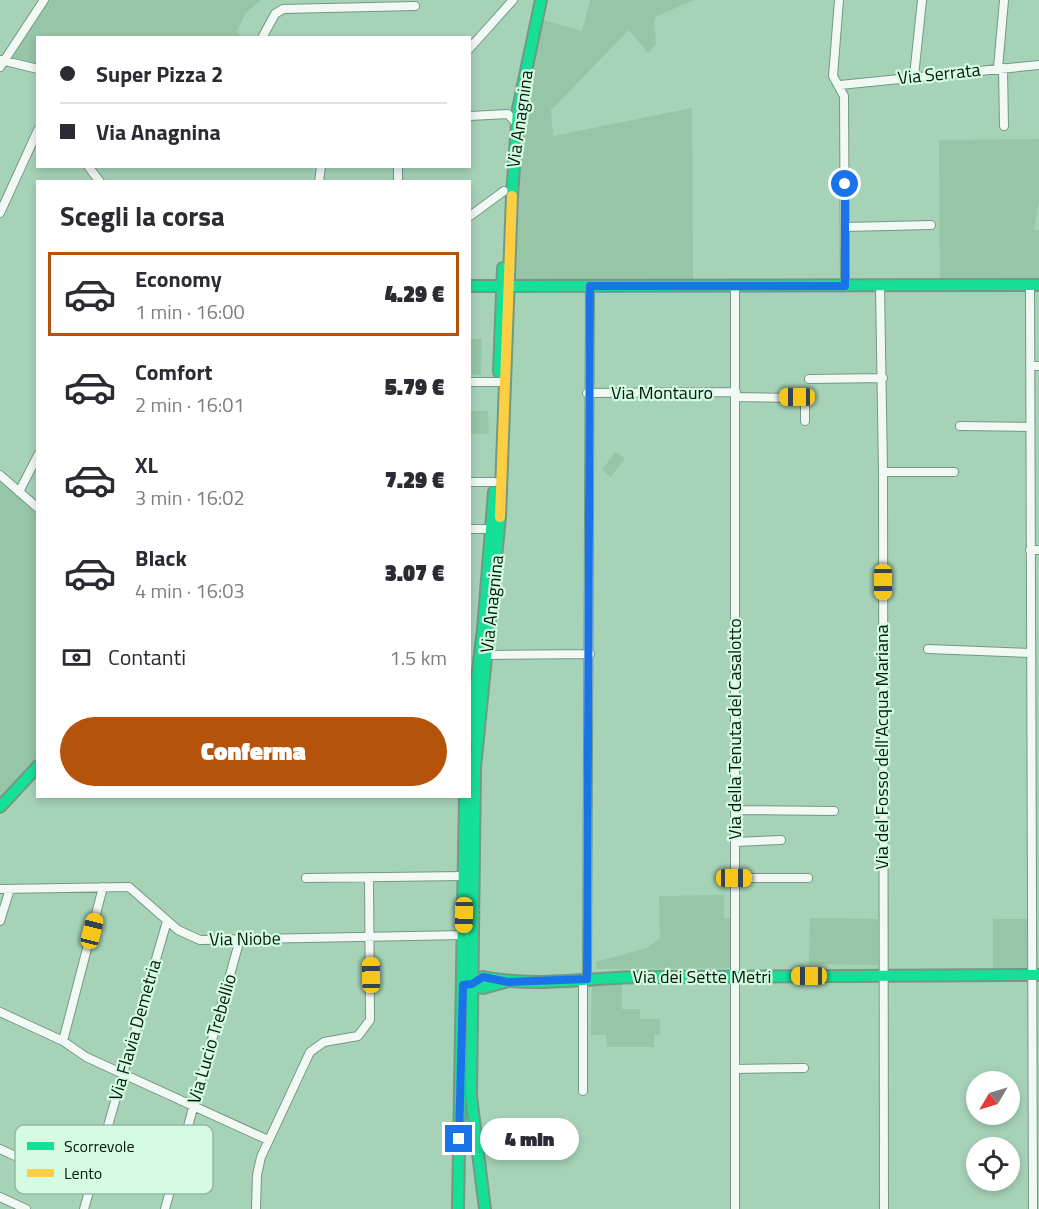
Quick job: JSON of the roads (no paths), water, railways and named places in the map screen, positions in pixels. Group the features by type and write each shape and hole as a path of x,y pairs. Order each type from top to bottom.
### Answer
{"main road":[{"name":"Via Anagnina","path":"458,1209 476,755 500,528 504,191 513,119 534,0"},
{"name":"Via Anagnina","path":"471,714 492,529 513,119 541,0"},
{"path":"484,285 497,276 503,265"},
{"path":"471,286 484,285 504,290 590,286 1035,285"},
{"path":"0,807 36,768"},
{"name":"Via Anagnina","path":"465,798 464,935 468,985 472,1121 485,1209"},
{"name":"Via dei Sette Metri","path":"468,985 481,977 508,982 882,975 1035,975"}],"street":[{"path":"36,69 2,63 44,0"},
{"path":"471,47 513,0"},
{"path":"839,0 833,76 844,96 845,286"},
{"path":"914,76 922,0"},
{"path":"1004,0 1001,68 1004,126"},
{"path":"263,36 275,14 283,9 382,3 415,6"},
{"name":"Via Serrata","path":"840,85 1039,65"},
{"path":"471,116 513,119"},
{"path":"0,213 36,134"},
{"path":"471,215 504,191"},
{"path":"845,227 931,225"},
{"path":"1033,1209 1036,1190 1036,686 1030,631 1030,366 1035,285"},
{"path":"583,1091 590,654 587,393 590,286"},
{"name":"Via della Tenuta del Casalotto","path":"735,286 735,1209"},
{"name":"Via del Fosso dell'Acqua Mariana","path":"880,286 883,378 884,1209"},
{"path":"1030,366 1039,366"},
{"path":"809,379 883,378"},
{"path":"471,382 498,382"},
{"name":"Via Montauro","path":"587,393 800,398 805,404 806,422"},
{"path":"960,426 1030,427"},
{"path":"20,492 36,459"},
{"path":"883,472 954,472"},
{"path":"0,475 36,506"},
{"path":"471,482 494,482"},
{"path":"471,529 492,529"},
{"path":"1030,550 1039,550"},
{"path":"1030,631 1039,631"},
{"path":"928,649 1031,653"},
{"path":"487,655 590,654"},
{"path":"735,810 834,811"},
{"path":"464,813 475,817"},
{"path":"735,842 781,840"},
{"path":"306,878 464,876"},
{"path":"256,1207 258,1169 268,1140 307,1056 316,1046 329,1041 356,1037 369,1023 372,1005 369,877"},
{"path":"734,878 808,878"},
{"path":"63,1041 103,887"},
{"name":"Via Niobe","path":"0,889 133,888 167,921 195,939 464,935"},
{"path":"0,921 10,889"},
{"name":"Via Flavia Demetria","path":"107,1125 167,921"},
{"name":"Via Lucio Trebellio","path":"188,1125 240,939"},
{"path":"0,1012 63,1041 86,1057 194,1104 268,1140"},
{"path":"735,1069 804,1068"},
{"path":"0,1149 15,1156"},
{"name":"Via Flavia Demetria","path":"84,1209 88,1194"},
{"name":"Via Lucio Trebellio","path":"165,1209 169,1194"},
{"path":"0,1197 26,1209"}]}
